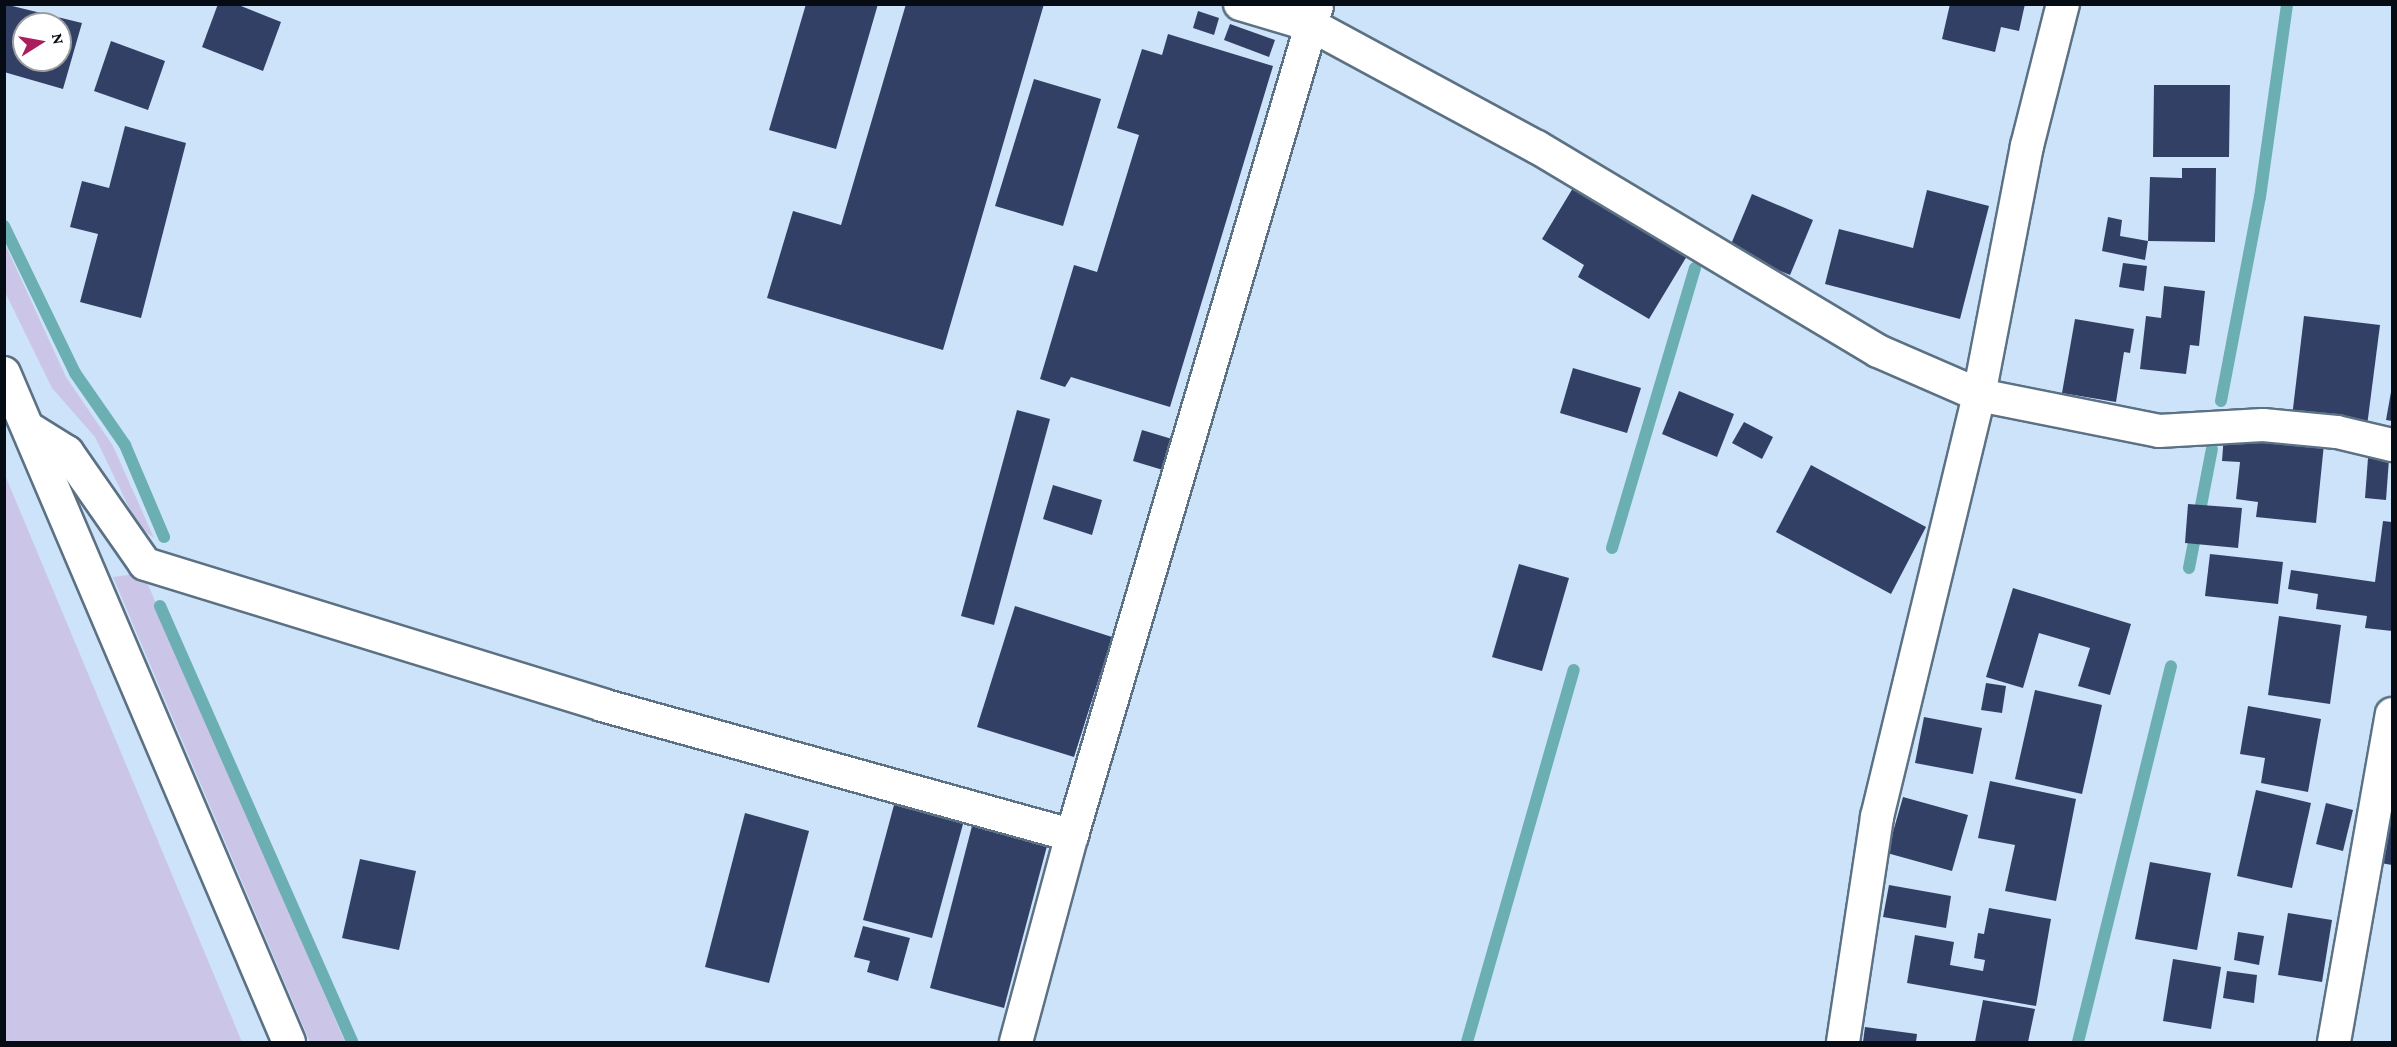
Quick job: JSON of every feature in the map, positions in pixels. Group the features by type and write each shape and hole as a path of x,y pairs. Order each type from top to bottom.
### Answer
{"street":[{"path":"1240,4 1314,15 1878,351 1979,395 2159,431 2263,426 2337,432 2392,445"},
{"path":"1843,1042 1877,818 1979,395 2027,146 2063,4"},
{"path":"1016,1042 1072,836 1314,15"},
{"path":"4,373 30,429 289,1042"},
{"path":"30,429 67,452 145,564 602,705 1072,836"},
{"path":"2334,1042 2392,714"}],"shaded area":[{"path":"5,244 66,377 113,446 154,538 138,526 95,437 52,388 5,292"},
{"path":"5,475 242,1042 5,1042"},
{"path":"143,573 345,1042 310,1042 113,577"}],"building":[{"path":"4,4 37,12 12,12 12,72 68,72 63,89 4,72"},
{"path":"218,4 236,4 281,22 263,71 202,47"},
{"path":"806,4 878,4 836,149 769,130"},
{"path":"906,4 1044,4 943,350 767,298 793,211 841,225"},
{"path":"1950,4 2025,4 2019,31 2001,27 1995,52 1942,39"},
{"path":"1198,11 1219,18 1214,35 1193,28"},
{"path":"72,21 82,23 72,58"},
{"path":"1230,24 1275,40 1269,57 1224,40"},
{"path":"1168,34 1273,66 1170,407 1071,377 1065,387 1040,379 1074,265 1097,272 1139,135 1117,128 1142,49 1162,55"},
{"path":"111,41 165,61 148,110 94,91"},
{"path":"1034,79 1101,99 1063,226 995,206"},
{"path":"2154,85 2230,85 2229,157 2153,157"},
{"path":"125,126 186,143 141,318 80,302 98,234 70,227 82,181 109,188"},
{"path":"2182,168 2216,168 2215,242 2148,241 2150,177 2182,178"},
{"path":"1573,188 1687,256 1649,319 1578,277 1584,265 1542,239"},
{"path":"1927,190 1989,206 1960,319 1825,284 1839,229 1913,248"},
{"path":"1752,194 1813,220 1790,275 1729,249"},
{"path":"2108,217 2122,220 2120,236 2148,241 2145,260 2102,251"},
{"path":"2123,263 2147,266 2144,291 2119,287"},
{"path":"2164,286 2205,291 2199,346 2190,345 2186,374 2140,369 2146,316 2161,318"},
{"path":"2304,316 2380,325 2367,426 2292,417"},
{"path":"2075,319 2134,329 2130,353 2124,352 2116,402 2062,393"},
{"path":"1573,368 1641,388 1627,433 1560,413"},
{"path":"1679,391 1734,414 1717,457 1662,434"},
{"path":"2392,392 2392,421 2386,420"},
{"path":"1017,410 1050,419 994,625 961,616"},
{"path":"1744,422 1773,437 1762,459 1732,443"},
{"path":"1142,430 1172,439 1163,470 1133,461"},
{"path":"2224,434 2324,444 2316,523 2256,517 2258,502 2236,499 2240,462 2222,461"},
{"path":"2368,458 2389,459 2386,500 2365,498"},
{"path":"1811,465 1926,527 1891,594 1776,532"},
{"path":"1053,485 1102,500 1092,535 1043,519"},
{"path":"2188,504 2242,508 2238,548 2185,543"},
{"path":"2383,521 2392,522 2392,631 2365,628 2367,616 2316,609 2318,594 2288,589 2291,570 2375,582"},
{"path":"2210,554 2283,562 2278,604 2205,596"},
{"path":"1519,564 1569,578 1542,671 1492,657"},
{"path":"2013,588 2131,624 2110,695 2078,686 2090,648 2039,633 2023,688 1986,677"},
{"path":"1015,606 1112,637 1074,757 977,727"},
{"path":"2279,616 2341,625 2330,704 2268,695"},
{"path":"1986,683 2006,686 2002,713 1981,710"},
{"path":"2035,690 2102,705 2082,794 2015,779"},
{"path":"2248,706 2321,719 2308,792 2261,783 2265,758 2240,754"},
{"path":"1924,717 1982,728 1973,774 1915,763"},
{"path":"1990,781 2076,799 2056,901 2005,891 2015,845 1978,838"},
{"path":"2256,790 2311,803 2292,888 2237,876"},
{"path":"1903,797 1968,815 1952,871 1887,853"},
{"path":"2326,803 2353,810 2343,851 2316,844"},
{"path":"894,805 963,824 932,938 863,920"},
{"path":"2386,812 2392,814 2392,865 2375,862"},
{"path":"745,813 809,831 769,983 705,967"},
{"path":"972,826 1047,846 1004,1008 930,988"},
{"path":"360,859 416,871 399,950 342,938"},
{"path":"2150,862 2211,873 2197,950 2135,939"},
{"path":"1889,885 1951,896 1946,928 1883,917"},
{"path":"1989,908 2051,919 2036,1006 1907,983 1915,935 1954,942 1950,965 1983,971 1985,960 1974,958 1978,933 1984,934"},
{"path":"2288,913 2332,920 2322,982 2278,975"},
{"path":"863,926 910,938 898,981 867,972 870,961 854,957"},
{"path":"2238,932 2264,936 2259,965 2234,960"},
{"path":"2173,959 2221,967 2211,1029 2163,1021"},
{"path":"2227,971 2257,975 2254,1003 2223,998"},
{"path":"1983,1000 2035,1009 2028,1042 1975,1042"},
{"path":"1865,1027 1917,1034 1916,1042 1863,1042"}],"waterway":[{"path":"2221,401 2260,197 2287,4"},
{"path":"4,226 75,373 125,445 164,537"},
{"path":"1612,548 1695,268"},
{"path":"2189,568 2212,449"},
{"path":"160,606 352,1042"},
{"path":"2078,1042 2171,666"},
{"path":"1467,1042 1574,670"}]}
